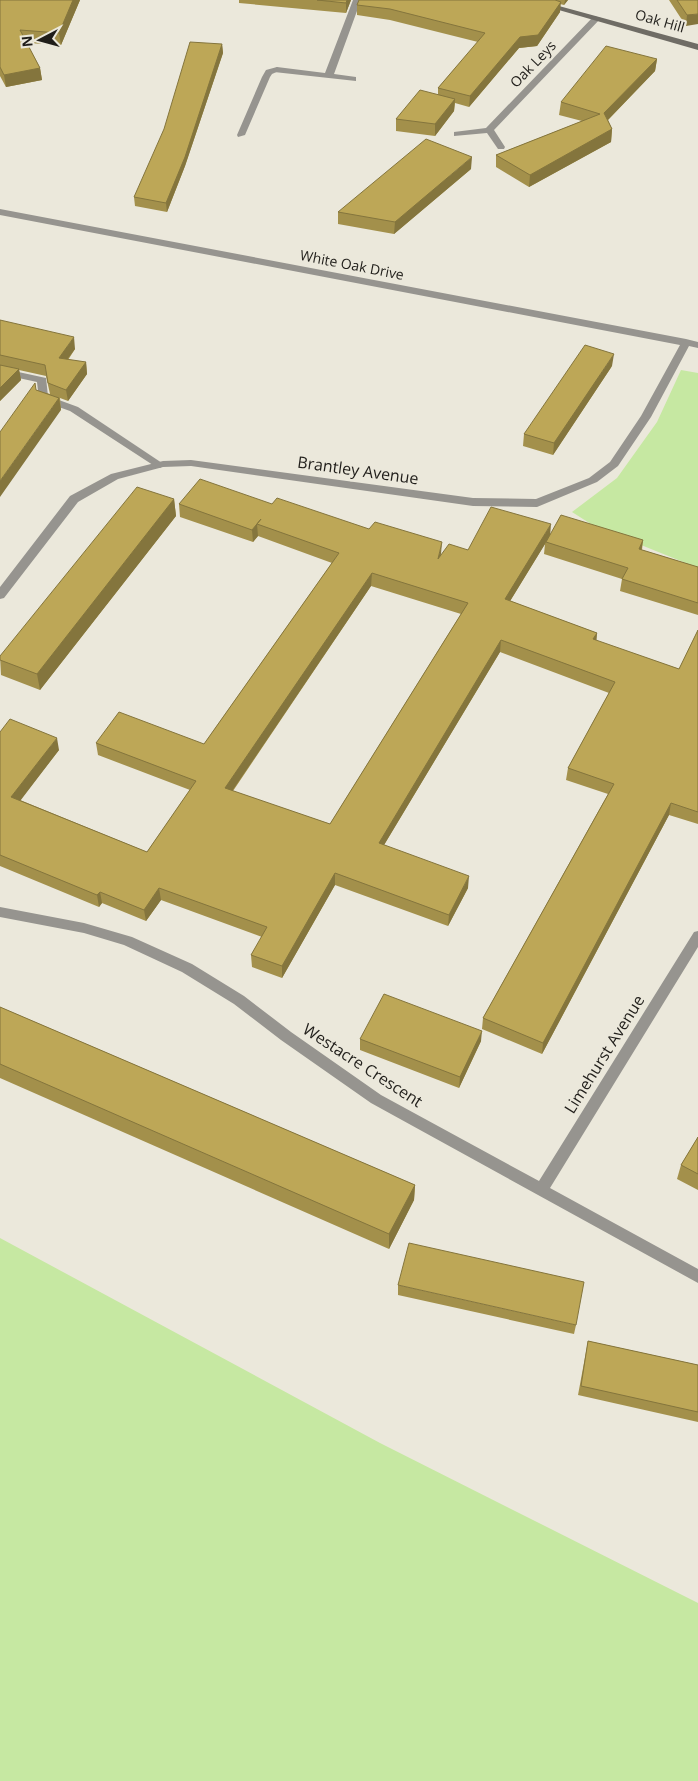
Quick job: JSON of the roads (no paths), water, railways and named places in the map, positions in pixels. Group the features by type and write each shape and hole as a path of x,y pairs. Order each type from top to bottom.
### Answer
{"street":[{"path":"329,74 352,10 358,0"},
{"name":"Oak Hill","path":"528,0 698,47"},
{"name":"Oak Leys","path":"490,130 597,18"},
{"path":"241,135 269,72 277,70 329,74 352,79"},
{"path":"457,134 490,130 500,147"},
{"name":"White Oak Drive","path":"0,212 686,342 698,346"},
{"name":"Brantley Avenue","path":"0,594 74,500 115,476 160,465 191,463 473,502 537,503 593,480 614,464 646,417 686,342"},
{"path":"0,371 42,380 43,398 74,409 160,465"},
{"name":"Westacre Crescent","path":"0,912 84,928 127,941 187,968 239,1000 286,1036 376,1099 698,1276"},
{"name":"Limehurst Avenue","path":"541,1190 696,944"}]}
